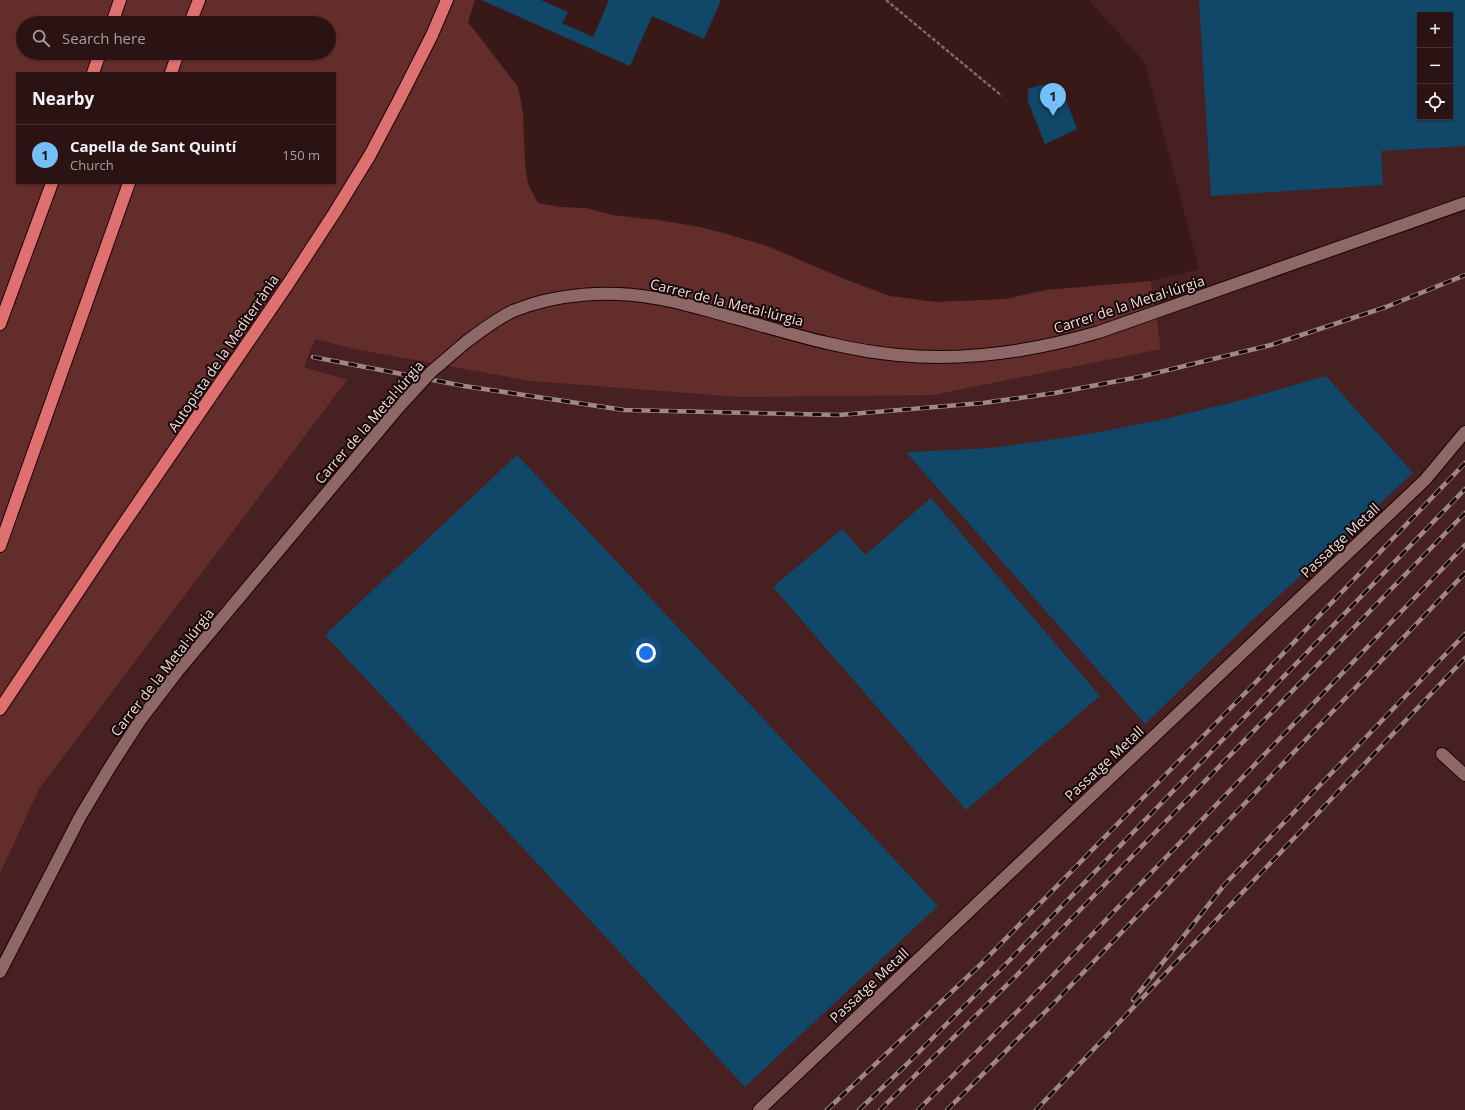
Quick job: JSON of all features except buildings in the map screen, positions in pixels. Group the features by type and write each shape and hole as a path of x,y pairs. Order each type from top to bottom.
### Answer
{"highway":[{"path":"114,16 120,0"},
{"path":"193,16 199,0"},
{"name":"Autopista de la Mediterrània","path":"0,709 120,528 288,284 335,212 370,155 432,34 447,0"},
{"path":"93,72 98,60"},
{"path":"170,72 175,60"},
{"path":"0,324 52,184"},
{"path":"0,546 130,184"}],"street":[{"name":"Carrer de la Metal·lúrgia","path":"0,972 80,817 141,719 178,672 398,408 431,372 466,342 488,326 512,312 542,302 568,296 597,294 627,295 655,298 690,306 824,342 861,350 931,358 973,357 1060,344 1100,332 1465,203"},
{"name":"Passatge Metall","path":"759,1110 1425,480 1465,432"},
{"path":"1442,754 1465,775"}],"path":[{"path":"886,0 1002,96"}],"shaded area":[{"path":"0,0 475,0 468,22 518,87 523,112 525,162 528,184 538,203 560,207 586,208 612,215 658,220 700,227 767,246 847,280 890,296 936,302 1005,299 1046,290 1151,281 1161,349 933,395 738,397 530,381 359,350 315,339 304,367 347,380 39,789 0,874"},
{"path":"1089,0 1465,0 1465,1110 0,1110 0,874 39,789 346,380 304,367 315,339 359,350 530,381 738,397 1161,349 1151,281 1199,269 1145,63"}],"railway":[{"path":"313,357 464,386 624,410 839,415 983,403 1055,393 1139,377 1271,345 1386,307 1465,275"},
{"path":"827,1110 980,965 1254,684 1465,463"},
{"path":"859,1110 1003,967 1465,489"},
{"path":"880,1110 1017,975 1465,513"},
{"path":"918,1110 1036,993 1465,545"},
{"path":"947,1110 1057,1000 1465,573"},
{"path":"1133,1000 1225,884 1465,634"},
{"path":"1036,1110 1465,658"}],"place":[{"name":"Capella de Sant Quintí","path":"1053,116"}]}
